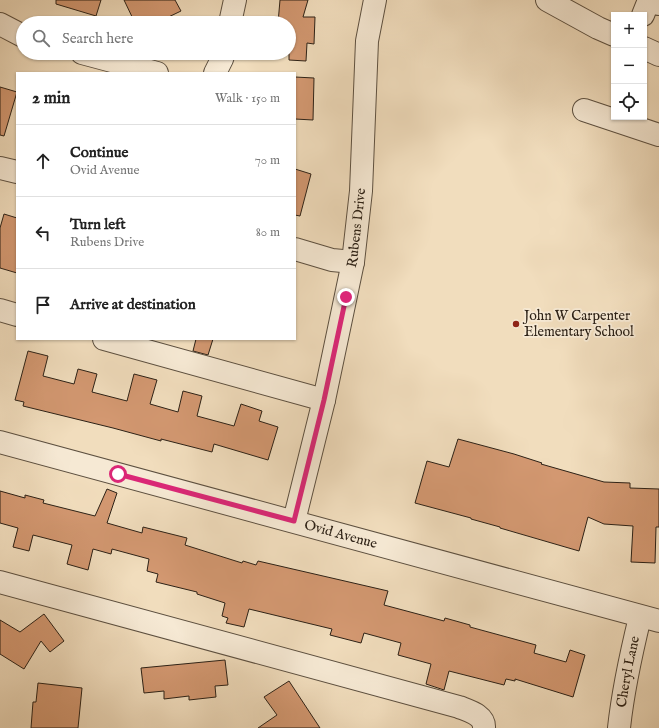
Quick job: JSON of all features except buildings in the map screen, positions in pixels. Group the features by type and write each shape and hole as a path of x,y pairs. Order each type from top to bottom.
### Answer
{"street":[{"path":"232,16 235,0"},
{"name":"Rubens Drive","path":"294,521 324,400 353,262 361,191 367,41 375,0"},
{"path":"547,0 611,34"},
{"path":"644,12 649,0 659,4"},
{"path":"0,24 16,32"},
{"path":"647,49 659,55"},
{"path":"216,72 222,60"},
{"path":"90,61 151,72"},
{"path":"584,110 659,135"},
{"path":"0,168 16,172"},
{"path":"296,249 332,260 353,262"},
{"path":"0,310 16,315"},
{"path":"108,340 324,400"},
{"name":"Ovid Avenue","path":"0,442 649,619"},
{"path":"0,582 459,707 477,714 485,725 484,728"},
{"name":"Cheryl Lane","path":"619,728 628,670 649,619"}],"place":[{"name":"John W Carpenter Elementary School","path":"516,324"}],"route":[{"path":"118,474 294,521 324,400 346,297"}]}
